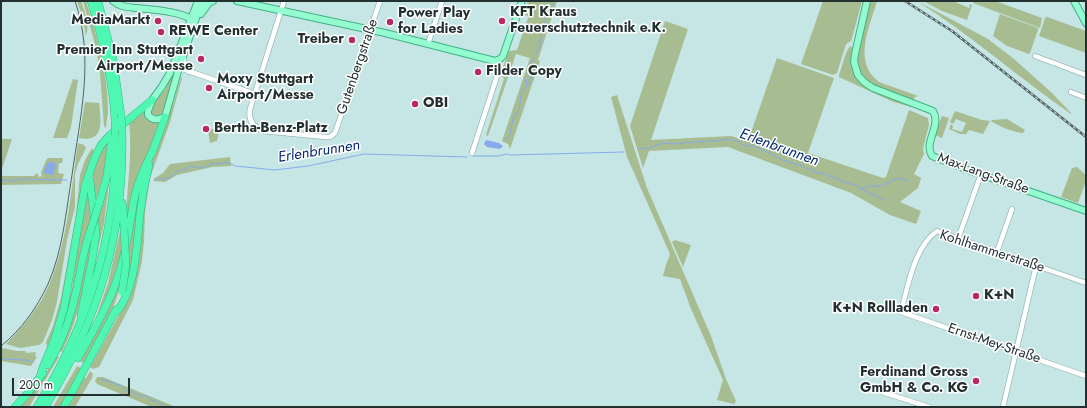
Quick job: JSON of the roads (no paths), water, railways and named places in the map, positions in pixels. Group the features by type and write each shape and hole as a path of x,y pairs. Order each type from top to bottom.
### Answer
{"highway":[{"path":"78,331 94,286 106,239 114,188 115,121 112,92 107,60 91,1"},
{"path":"45,407 64,375 88,325 104,280 114,239 120,197 122,165 121,115 113,59 98,1"},
{"path":"53,351 66,302 85,186 95,157 105,140 123,123 152,100"},
{"path":"114,314 119,309 123,300 134,267 144,191 153,150 164,117"},
{"path":"14,407 40,377 71,313 82,258 107,176 111,144 115,136"},
{"path":"37,407 71,360 108,301 118,278 128,241 135,194 145,165 153,150"},
{"path":"71,360 95,240 95,223 90,189 90,171"},
{"path":"64,407 114,314 122,292 126,265 123,206 120,197"}],"main road":[{"path":"113,1 119,5 187,17 193,24"},
{"path":"198,1 193,24 183,55 175,68 152,100 148,115 154,120 164,117 175,80 175,68 193,24 204,1"},
{"path":"193,24 209,3 213,1"},
{"path":"237,1 370,30 488,59 498,60 504,53 522,1"},
{"name":"Max-Lang-Straße","path":"867,1 854,62 858,75 867,85 878,91 933,111 936,118 936,124 930,146 932,156 1086,211"},
{"path":"1074,1 1086,23"}],"street":[{"path":"175,68 255,94 284,1"},
{"path":"374,1 380,2"},
{"path":"428,44 442,1"},
{"name":"Gutenbergstraße","path":"255,94 249,114 250,121 258,129 330,137 335,133 380,2"},
{"path":"183,55 185,65 189,72"},
{"path":"1035,56 1086,75"},
{"path":"472,153 499,69 498,60"},
{"path":"175,80 182,74 189,72"},
{"path":"1071,92 1086,98"},
{"path":"958,239 981,174"},
{"path":"997,252 1012,209"},
{"name":"Kohlhammerstraße","path":"902,312 913,266 920,252 933,234 937,231 1086,283"},
{"path":"1003,407 1036,266"},
{"name":"Ernst-Mey-Straße","path":"902,312 1086,376"},
{"path":"882,392 929,407"}],"water":[{"path":"486,140 499,143 503,146 500,149 487,147 484,144"},
{"path":"48,162 56,163 53,175 44,173"}],"waterway":[{"path":"535,56 540,45 543,26 554,1"},
{"path":"506,140 510,134 513,119 519,109 522,91 529,84 533,60"},
{"path":"526,78 527,86"},
{"name":"Erlenbrunnen","path":"638,149 649,148 663,143 678,144 727,139 740,142 743,145 757,147 785,161 856,185 861,189 885,200"},
{"name":"Erlenbrunnen","path":"473,156 624,152"},
{"name":"Erlenbrunnen","path":"155,179 168,179 179,170 185,170 191,166 198,168 206,167 213,163 218,164 228,162 235,166 275,170 308,166 364,154 467,157"},
{"path":"861,189 868,186 881,186 898,178 908,181"},
{"name":"Erlenbrunnen","path":"1,180 67,180"},
{"path":"1,359 25,360 33,362"},
{"path":"101,379 122,386 126,391 133,392 140,396 144,395 149,397 151,400 158,402 165,407"}],"tram line":[{"path":"1,346 22,326 39,302 53,271 61,244 79,131 84,88 84,44 81,22 75,1"}],"railway":[{"path":"905,1 952,31 1086,137"}],"place":[{"name":"MediaMarkt","path":"158,21"},
{"name":"KFT Kraus Feuerschutztechnik e.K.","path":"502,21"},
{"name":"Power Play for Ladies","path":"390,22"},
{"name":"REWE Center","path":"161,32"},
{"name":"Treiber","path":"352,40"},
{"name":"Premier Inn Stuttgart Airport/Messe","path":"201,59"},
{"name":"Filder Copy","path":"478,72"},
{"name":"Moxy Stuttgart Airport/Messe","path":"209,88"},
{"name":"OBI","path":"415,104"},
{"name":"Bertha-Benz-Platz","path":"206,129"},
{"name":"K+N","path":"976,296"},
{"name":"K+N Rollladen","path":"936,309"},
{"name":"Ferdinand Gross GmbH & Co. KG","path":"976,381"}]}
